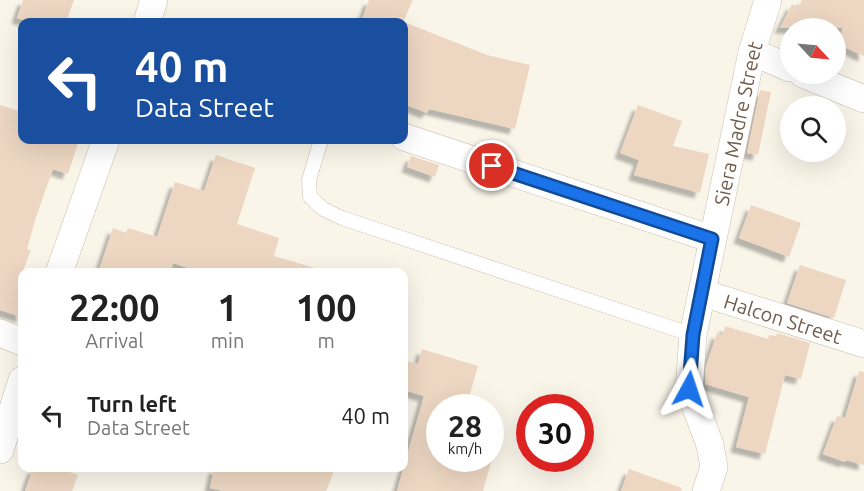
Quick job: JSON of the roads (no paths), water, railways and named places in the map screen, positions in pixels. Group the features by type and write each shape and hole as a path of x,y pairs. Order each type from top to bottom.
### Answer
{"street":[{"path":"148,18 154,0"},
{"name":"Siera Madre Street","path":"706,491 714,467 710,445 689,389 693,335 752,52 768,0"},
{"path":"752,52 780,64"},
{"path":"827,84 864,99"},
{"path":"408,138 712,239"},
{"path":"61,268 105,144"},
{"name":"Halcon Street","path":"703,293 864,344"},
{"path":"0,333 18,340"},
{"path":"0,450 18,393"}],"lane":[{"path":"320,144 309,180 310,197 323,209 354,222 693,335"}]}
